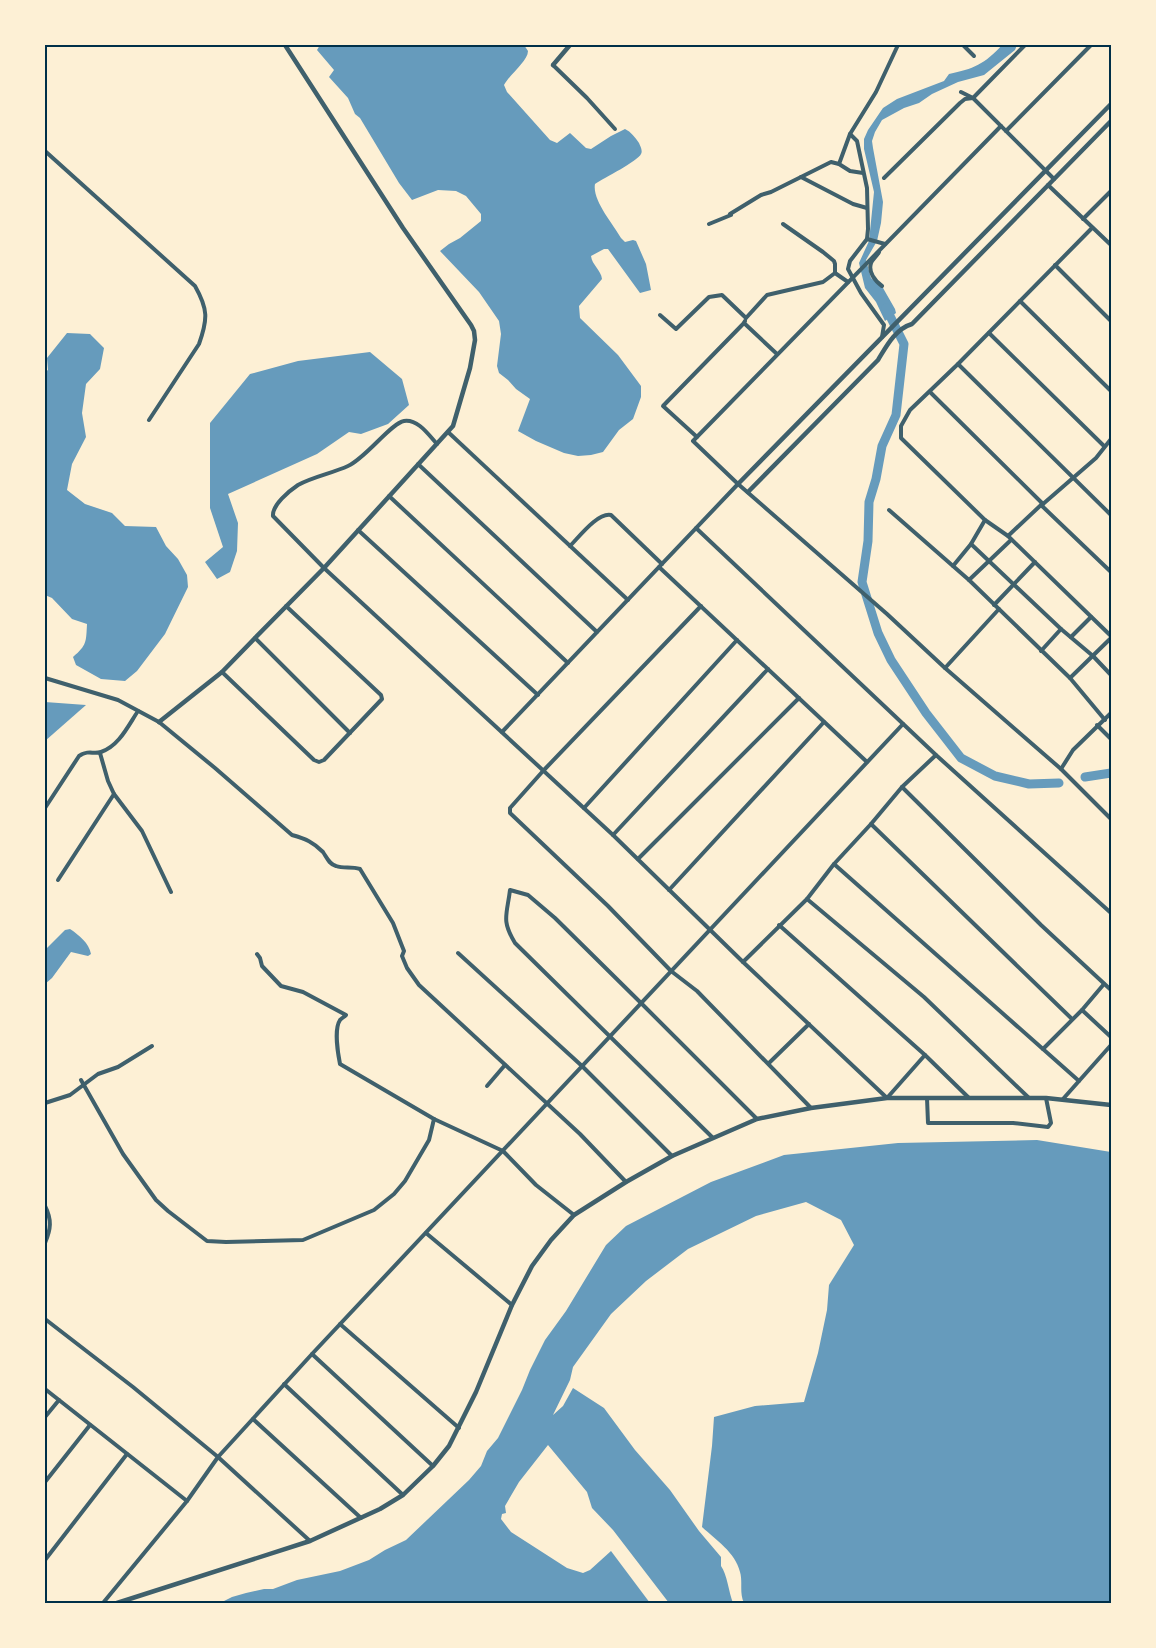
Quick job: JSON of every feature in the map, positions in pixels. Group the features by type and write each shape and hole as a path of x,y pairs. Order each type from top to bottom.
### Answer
{"street":[{"path":"159,722 222,672 324,568 388,495 448,432 453,426 470,368 475,340 474,331 459,306 403,228 284,45"},
{"path":"570,45 554,65 615,130"},
{"path":"839,164 850,134 876,92 898,45"},
{"path":"963,45 974,56"},
{"path":"884,178 960,103 965,99 973,98 1025,45"},
{"path":"1006,132 1091,45"},
{"path":"961,92 973,98 1054,179"},
{"path":"502,732 738,484 1111,104"},
{"path":"748,492 878,360 888,343 903,328 912,324 1111,121"},
{"path":"882,286 876,281 871,270 871,262 881,251 883,243 1001,126"},
{"path":"850,134 857,141 866,188 867,239 850,261 848,270 884,325 881,339"},
{"path":"45,151 195,286 203,300 207,315 199,344 149,420"},
{"path":"709,224 731,215 761,195 771,192 831,162 839,164 850,171 863,173"},
{"path":"801,177 852,204 867,208"},
{"path":"1048,185 1111,245"},
{"path":"1083,219 1111,191"},
{"path":"697,437 663,406 745,321 768,294 823,282 835,273 836,264 834,261 783,224"},
{"path":"1070,678 1111,637 1035,562 1009,538 985,520 901,438 900,426 910,410 1092,228"},
{"path":"867,239 883,243"},
{"path":"880,250 693,442 945,668 1061,769 1111,819"},
{"path":"1055,265 1111,321"},
{"path":"835,273 848,282"},
{"path":"660,315 676,330 709,297 722,294 777,354"},
{"path":"1020,301 1111,391"},
{"path":"904,316 912,324"},
{"path":"988,332 1104,446"},
{"path":"958,364 1111,514"},
{"path":"930,392 1111,572"},
{"path":"437,444 416,423 400,421 354,463 298,485 272,510 273,516 324,568 613,835 743,962 887,1098"},
{"path":"448,432 628,600"},
{"path":"969,580 990,561 1042,504 1096,458 1111,439"},
{"path":"418,464 597,632"},
{"path":"388,495 568,663"},
{"path":"889,510 954,566 1070,678 1105,720"},
{"path":"570,546 599,517 606,514 611,515 701,606 867,762"},
{"path":"954,566 971,544 985,520"},
{"path":"696,528 902,724 1111,913"},
{"path":"358,530 538,695"},
{"path":"971,544 1111,674"},
{"path":"994,605 1035,562"},
{"path":"222,672 314,760 319,762 324,760 381,702 381,695 286,606"},
{"path":"701,606 543,770 510,808 510,813 608,906 671,971 696,991 812,1108"},
{"path":"945,668 999,609"},
{"path":"1071,637 1091,617"},
{"path":"1041,651 1061,629"},
{"path":"255,638 350,733"},
{"path":"584,808 737,640"},
{"path":"613,835 768,669"},
{"path":"45,678 118,700 159,722 292,835 308,839 317,846 329,862 337,867 352,866 360,869 393,923 404,951 402,956 407,968 419,985 580,1134 626,1182"},
{"path":"638,859 799,698"},
{"path":"45,808 79,756 86,752 100,753 111,747 138,712"},
{"path":"1061,769 1073,750 1111,713"},
{"path":"669,890 824,722"},
{"path":"103,1603 186,1501 218,1457 284,1384 902,724"},
{"path":"1097,725 1111,739"},
{"path":"100,753 114,794 142,831 171,892"},
{"path":"743,962 807,899 834,864 902,787 936,755"},
{"path":"902,787 1041,925 1111,990"},
{"path":"58,880 114,794"},
{"path":"871,824 1072,1019"},
{"path":"834,864 1079,1081"},
{"path":"712,1138 611,1036 515,944 505,919 510,890 528,895 547,912 757,1120"},
{"path":"807,899 924,997 1029,1098"},
{"path":"779,925 925,1055 970,1098"},
{"path":"458,953 582,1066 672,1156"},
{"path":"257,954 262,966 281,986 303,992 346,1015 340,1021 337,1034 339,1046 337,1053 340,1064 434,1119 503,1151 536,1185 574,1215"},
{"path":"1043,1050 1104,984"},
{"path":"1082,1010 1111,1037"},
{"path":"769,1064 809,1024"},
{"path":"1063,1100 1111,1045"},
{"path":"45,1104 70,1095 82,1083 98,1074 118,1067 152,1046"},
{"path":"887,1098 925,1055"},
{"path":"487,1086 505,1065"},
{"path":"82,1083 123,1154 156,1200 207,1241 303,1240 374,1210 394,1194 405,1181 429,1140 434,1119"},
{"path":"116,1603 310,1541 380,1509 403,1495 433,1466 449,1446 476,1392 512,1305 532,1266 551,1240 574,1215 672,1156 757,1120 812,1108 887,1098 1046,1098 1111,1105"},
{"path":"928,1098 928,1123 1013,1123 1048,1127 1051,1122 1046,1098"},
{"path":"45,1206 50,1215 51,1229 45,1243"},
{"path":"426,1233 512,1305"},
{"path":"45,1319 133,1387 218,1457 310,1541"},
{"path":"340,1324 459,1428"},
{"path":"312,1354 433,1466"},
{"path":"284,1384 403,1495"},
{"path":"45,1389 186,1501"},
{"path":"45,1417 59,1400"},
{"path":"253,1419 360,1518"},
{"path":"45,1482 90,1425"},
{"path":"45,1560 127,1454"}],"water":[{"path":"320,45 524,45 528,51 527,55 504,85 507,92 550,140 557,143 570,133 586,148 591,149 625,129 637,141 642,151 639,157 595,184 595,190 604,212 621,238 625,242 636,241 646,264 651,290 640,293 608,249 604,249 591,256 602,279 579,306 580,318 618,355 641,386 641,397 633,419 619,430 603,452 578,456 564,453 518,431 530,399 499,373 497,366 501,334 499,321 479,292 440,251 481,221 481,214 466,196 456,191 438,190 412,200 399,183 360,118 355,114 348,98 329,77 334,70 317,50"},
{"path":"1002,45 1017,45 1015,50 984,75 958,82 932,94 919,103 904,108 882,120 875,132 872,141 883,202 877,241 866,260 871,278 883,288 895,309 896,313 885,321 876,302 865,288 859,263 869,241 874,192 864,149 864,139 883,108 897,99 944,81 949,74 978,65 990,57"},
{"path":"67,333 90,334 104,348 100,369 86,384 82,413 86,437 72,464 67,490 85,504 112,513 125,526 156,527 166,546 178,559 187,575 188,587 165,634 137,671 125,681 101,679 76,665 73,657 85,643 87,624 72,619 52,598 45,595 45,372 48,370 47,358"},
{"path":"370,352 402,379 409,405 388,424 361,434 349,432 317,454 228,494 238,523 237,551 230,572 217,579 205,562 223,547 210,508 210,423 250,374 298,361"},
{"path":"45,702 86,705 45,741"},
{"path":"70,929 86,943 91,954 88,956 71,952 52,978 45,984 45,950 65,930"},
{"path":"1037,1140 1111,1152 1111,1603 744,1603 738,1565 729,1552 702,1527 714,1417 755,1406 804,1402 818,1353 827,1310 829,1285 854,1245 841,1220 806,1202 756,1216 688,1249 646,1281 611,1314 573,1367 570,1380 553,1415 563,1406 573,1388 604,1408 635,1450 670,1490 699,1531 721,1557 721,1566 733,1603 669,1603 613,1530 592,1508 587,1492 548,1445 519,1482 505,1506 506,1513 502,1514 501,1519 511,1532 567,1568 583,1573 590,1570 611,1551 650,1603 220,1603 246,1593 273,1589 297,1580 340,1571 369,1560 406,1540 469,1480 481,1466 487,1451 498,1438 545,1340 566,1311 606,1245 626,1226 711,1182 784,1155 898,1143"}],"waterway":[{"path":"886,308 904,344 896,415 882,446 876,479 869,502 868,541 862,582 878,633 891,660 926,713 961,758 995,776 1029,784 1059,783"},
{"path":"1085,777 1111,773"}]}
